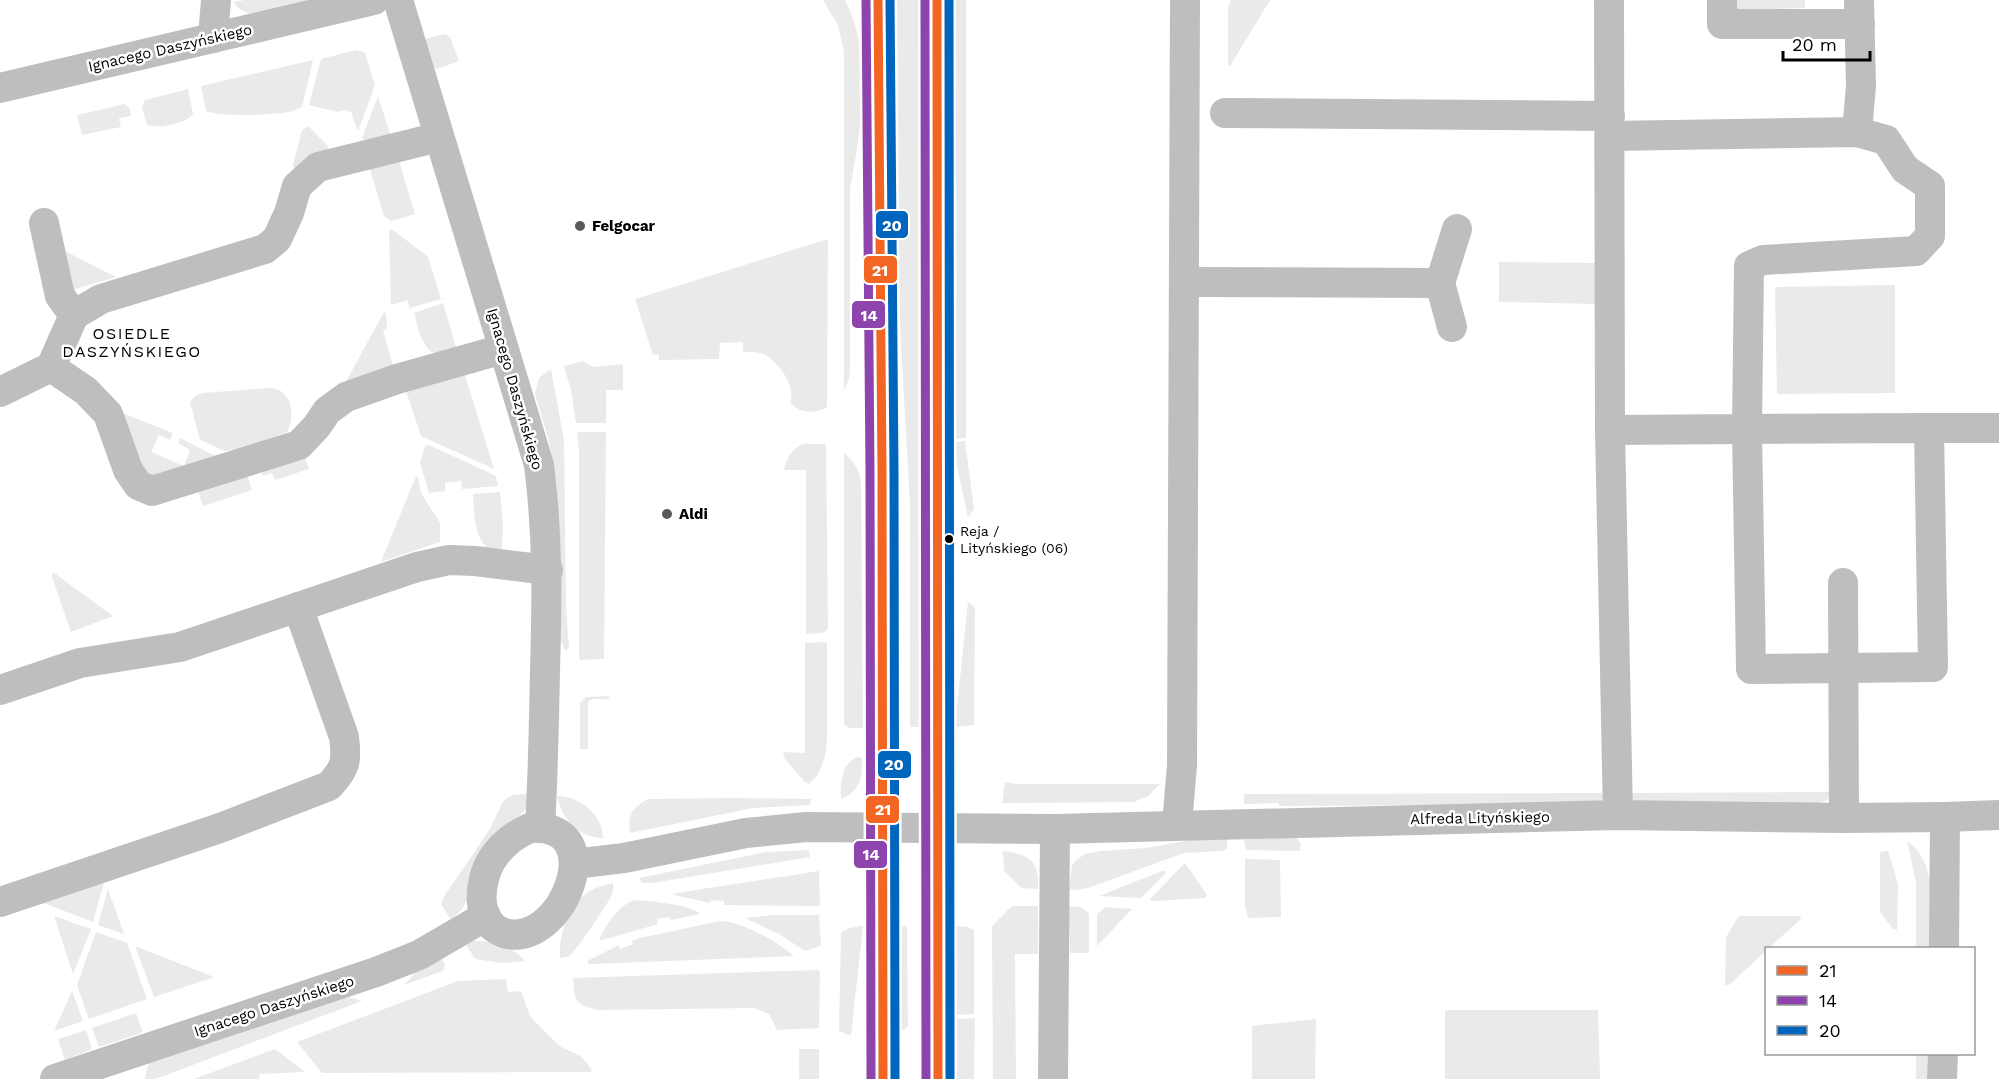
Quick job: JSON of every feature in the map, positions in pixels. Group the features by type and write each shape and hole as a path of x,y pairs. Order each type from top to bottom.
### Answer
{"street":[{"path":"213,38 216,0"},
{"name":"Ignacego Daszyńskiego","path":"0,88 375,0"},
{"name":"Ignacego Daszyńskiego","path":"398,0 539,465 545,512 548,570 540,828"},
{"path":"858,0 878,33"},
{"path":"878,0 884,1079"},
{"path":"937,0 938,1079"},
{"path":"1177,825 1182,755 1185,0"},
{"path":"1609,0 1610,430 1618,815"},
{"path":"1722,0 1722,24 1859,12 1861,86 1857,132"},
{"path":"1225,113 1857,132 1886,140 1905,169 1930,186 1930,236 1916,251 1763,260 1749,266 1747,429 1751,669 1934,667 1929,428"},
{"path":"0,392 51,367 74,315 101,299 265,249 277,239 289,213 297,186 318,167 439,137"},
{"path":"44,223 60,296 74,315"},
{"path":"1452,327 1440,283 1457,229"},
{"path":"1184,282 1440,283"},
{"path":"51,367 86,392 108,414 128,470 138,485 152,491 299,445 317,426 327,411 346,397 503,349"},
{"path":"1610,430 1999,428"},
{"path":"0,690 80,663 176,649 417,567 449,560 548,570"},
{"path":"1843,583 1844,818"},
{"path":"0,902 220,828 329,786 340,775 347,759 344,737 298,607"},
{"name":"Alfreda Lityńskiego","path":"574,864 624,858 746,833 806,827 1055,829 1618,815 1844,818 1999,815"},
{"path":"1944,947 1945,817"},
{"path":"530,828 553,831 564,839 572,853 574,864 571,886 564,900 546,920 533,929 512,934 493,927 486,916 482,902 483,882 492,860 510,840 530,828"},
{"path":"1053,1079 1055,829"},
{"name":"Ignacego Daszyńskiego","path":"55,1079 375,972 418,955 486,916"},
{"path":"1942,1079 1943,1055"}],"shaded area":[{"path":"307,0 307,2 253,15 239,9 233,2"},
{"path":"823,0 845,0 860,45 862,69 861,118 850,189 850,366 849,379 844,390 844,52 838,25"},
{"path":"897,0 922,0 921,727 910,727 910,505 897,273"},
{"path":"955,0 966,0 966,438 955,439"},
{"path":"1231,0 1270,0 1230,66 1228,65 1228,8"},
{"path":"1737,0 1805,0 1805,8 1737,10"},
{"path":"444,34 450,37 459,61 437,69 434,68 425,39"},
{"path":"356,50 364,52 375,85 358,131 351,112 345,110 338,112 309,105 321,59"},
{"path":"313,60 302,107 291,112 259,115 234,115 206,111 201,86"},
{"path":"188,89 193,114 189,118 171,125 147,125 142,107 145,100"},
{"path":"378,96 392,140 369,143 362,138"},
{"path":"125,104 130,109 131,116 119,118 121,127 82,135 77,115"},
{"path":"308,126 328,146 328,153 295,172 293,165 302,130"},
{"path":"398,158 415,214 391,221 384,216 369,166"},
{"path":"389,230 393,230 428,257 441,299 410,308 407,300 391,305"},
{"path":"828,239 827,407 807,412 794,406 790,402 789,383 782,370 764,354 743,352 743,342 720,343 719,359 659,360 659,355 653,355 635,299"},
{"path":"59,248 116,277 72,290"},
{"path":"1499,262 1600,263 1599,304 1499,302"},
{"path":"1895,285 1895,393 1777,394 1775,287"},
{"path":"443,303 457,351 438,354 432,352 424,343 414,313"},
{"path":"384,312 387,329 383,330 393,366 342,389"},
{"path":"582,361 593,367 623,364 623,390 606,390 606,423 576,423 571,390 564,366"},
{"path":"551,369 564,441 566,606 569,649 565,650 559,636 557,485 549,441 535,394 539,378"},
{"path":"464,372 494,469 421,436 405,388"},
{"path":"271,388 284,393 288,399 291,419 287,432 242,448 225,451 200,440 190,402 195,396 203,393"},
{"path":"117,411 173,433 170,440 159,435 151,452 184,466 190,450 178,443 180,438 223,460 174,476 146,475"},
{"path":"577,432 606,432 604,659 580,660 579,656 579,451"},
{"path":"965,441 974,509 968,517 957,467 955,442"},
{"path":"803,444 826,444 828,627 822,633 806,634 806,470 784,470 790,454"},
{"path":"429,445 496,476 498,486 462,489 461,481 445,483 445,491 429,493 420,463 425,446"},
{"path":"303,452 309,469 275,480 272,473 263,476 260,466"},
{"path":"844,453 851,459 861,482 863,728 850,728 844,725"},
{"path":"246,471 252,490 203,506 197,488"},
{"path":"416,476 421,493 440,523 440,542 381,562"},
{"path":"500,492 503,523 502,554 490,550 480,538 473,494"},
{"path":"53,572 113,616 71,632 52,577"},
{"path":"968,602 975,608 974,725 955,727"},
{"path":"826,642 827,741 825,757 818,775 809,784 785,759 783,752 805,753 805,643"},
{"path":"609,696 610,699 592,699 588,702 588,749 580,749 580,703 586,697"},
{"path":"857,757 862,758 859,783 853,792 841,799 841,781 845,769"},
{"path":"1005,782 1016,784 1160,784 1148,796 1134,802 1002,803"},
{"path":"1832,792 1830,798 1821,803 1632,803 1624,793"},
{"path":"1605,793 1603,799 1594,804 1279,806 1279,803 1244,804 1244,794"},
{"path":"529,794 526,809 517,819 463,908 451,920 441,904 443,898 490,829 502,803 513,795"},
{"path":"557,796 576,800 593,812 601,826 604,838 587,835 573,826 563,812"},
{"path":"648,799 811,799 810,805 753,808 630,833 629,822 634,809"},
{"path":"1243,835 1294,835 1301,844 1300,851 1246,850"},
{"path":"1197,839 1227,839 1227,849 1184,853 1088,888 1069,889 1072,866 1085,854 1146,848"},
{"path":"1907,841 1925,862 1929,876 1932,905 1931,947 1916,947 1916,882"},
{"path":"809,850 810,857 652,883 642,883 639,878 766,852"},
{"path":"1003,851 1020,854 1031,860 1037,871 1038,889 1021,888 1004,871"},
{"path":"1888,851 1898,884 1897,930 1893,929 1880,912 1880,852"},
{"path":"1245,859 1280,860 1281,917 1248,918 1245,906"},
{"path":"1185,863 1207,895 1205,898 1152,901 1150,899"},
{"path":"819,871 820,906 724,905 724,901 711,900 710,903 674,895 676,893"},
{"path":"1165,871 1165,874 1141,898 1099,896"},
{"path":"104,882 93,922 33,899"},
{"path":"613,883 611,897 600,915 573,952 569,956 560,958 563,930 570,912 590,891"},
{"path":"108,889 124,934 98,925"},
{"path":"634,900 679,905 700,914 671,920 670,917 657,919 658,924 599,941 613,917"},
{"path":"1012,906 1038,906 1038,954 1015,954 1016,1079 993,1079 992,926"},
{"path":"1068,906 1081,907 1089,914 1089,953 1070,953"},
{"path":"1106,907 1132,909 1097,946 1097,914"},
{"path":"773,915 819,915 821,946 805,951 779,934 745,918"},
{"path":"54,916 91,929 73,974"},
{"path":"1739,916 1800,916 1801,919 1770,947 1765,947 1765,952 1729,985 1725,986 1726,937"},
{"path":"720,921 738,924 759,933 794,956 592,964 588,964 587,961 619,945 620,949 633,944 632,941 640,938"},
{"path":"863,926 851,1036 839,1031 841,932"},
{"path":"907,926 908,1026 902,1031 897,1026 898,927"},
{"path":"956,926 974,930 974,1014 956,1015"},
{"path":"96,932 127,943 147,999 89,1019 77,985"},
{"path":"473,941 501,945 514,951 525,961 502,963 475,959 466,945"},
{"path":"135,946 214,977 154,997"},
{"path":"442,959 445,965 443,971 404,985 416,972"},
{"path":"818,970 820,972 819,1028 777,1030 769,1014 754,1008 597,1010 584,1006 577,1000 573,978"},
{"path":"506,979 508,992 521,991 530,1016 561,1047 581,1056 592,1070 590,1072 322,1073 297,1042 458,981"},
{"path":"72,991 83,1021 54,1031"},
{"path":"343,997 362,1001 169,1074 155,1079 145,1079 151,1060"},
{"path":"1445,1010 1598,1010 1600,1079 1445,1079"},
{"path":"136,1013 141,1033 99,1047 92,1028"},
{"path":"975,1018 974,1079 956,1079 956,1019"},
{"path":"1316,1019 1315,1079 1252,1079 1252,1026"},
{"path":"86,1030 92,1049 65,1060 58,1039"},
{"path":"275,1049 305,1072 260,1074 259,1079 194,1079"},
{"path":"799,1049 819,1049 819,1079 799,1079"},
{"path":"1916,1055 1930,1055 1930,1079 1916,1079"}],"transit line":[{"name":"14","path":"866,0 870,470 871,1079"},
{"name":"21","path":"878,0 882,470 883,1079"},
{"name":"20","path":"890,0 894,470 895,1079"},
{"name":"14","path":"925,0 926,1079"},
{"name":"21","path":"937,0 938,1079"},
{"name":"20","path":"949,0 950,1079"}],"place":[{"name":"Felgocar","path":"580,226"},
{"name":"Aldi","path":"667,514"},
{"name":"Reja / Lityńskiego (06)","path":"949,539"}],"district":[{"name":"OSIEDLE DASZYŃSKIEGO","path":"132,342"}]}
